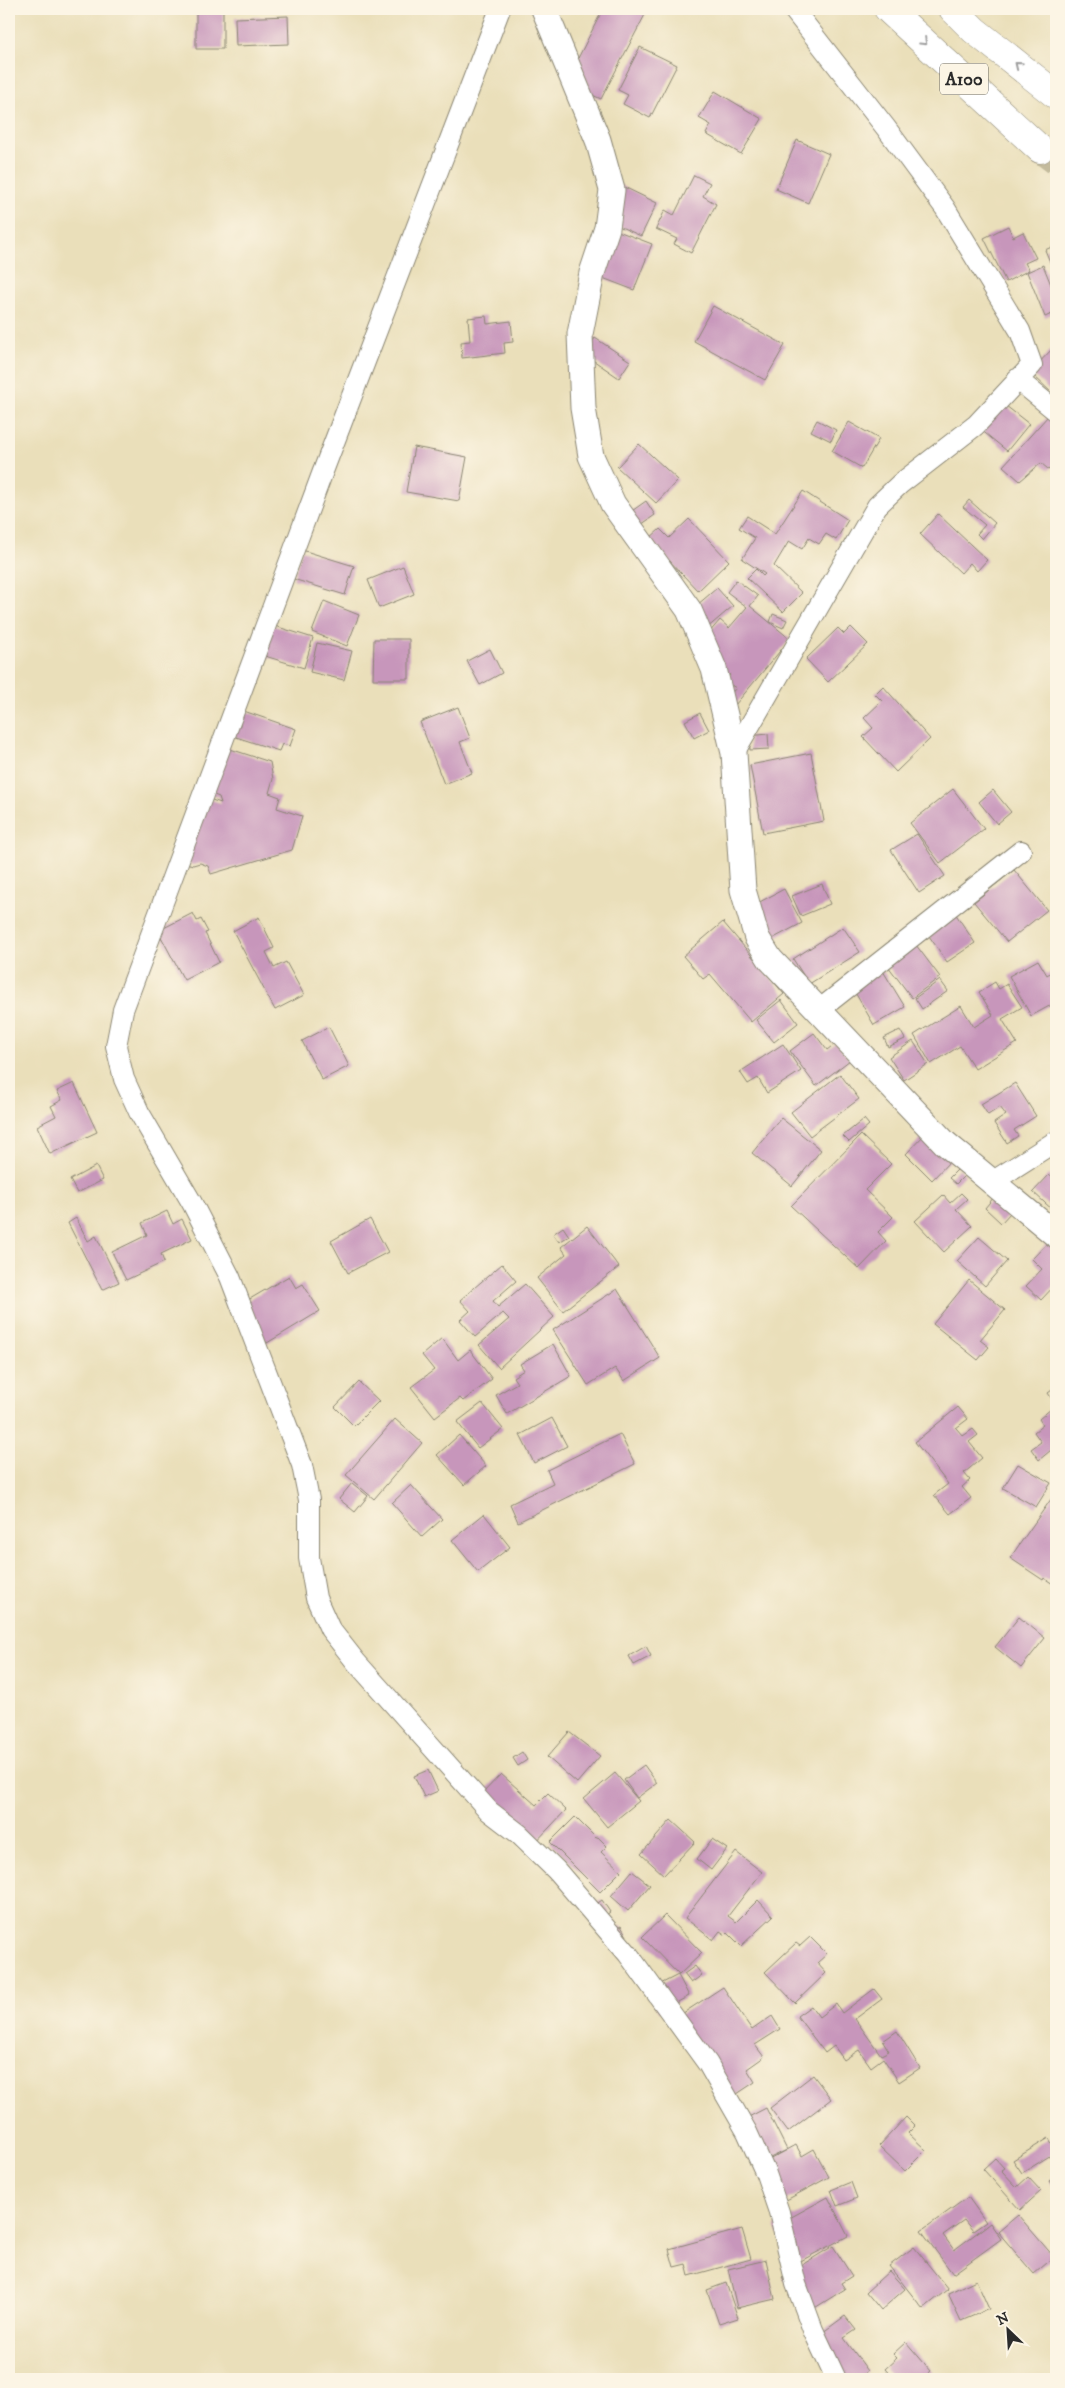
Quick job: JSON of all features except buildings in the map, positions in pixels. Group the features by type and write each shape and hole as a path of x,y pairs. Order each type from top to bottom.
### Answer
{"highway":[{"name":"A100","path":"888,9 1040,149"},
{"name":"A100","path":"953,9 974,30 1056,95"}],"street":[{"path":"500,9 322,474 123,1010 116,1046 124,1079 139,1112 192,1203 230,1278 302,1464 309,1500 309,1558 314,1590 330,1629 356,1662 489,1810 519,1834 556,1870 628,1954 708,2064 748,2132 766,2174 779,2212 796,2284 812,2330 836,2379"},
{"path":"544,9 598,140 612,190 607,228 592,273 580,334 582,408 591,456 613,504 689,610 714,669 734,753 743,890 757,938 770,959 945,1143 1056,1235"},
{"path":"734,753 877,506 900,484 976,424 1032,365 1020,331 945,208 886,128 793,9"},
{"path":"1017,380 1056,411"},
{"path":"819,1010 1020,851"},
{"path":"992,1182 1056,1141"}],"tunnel":[{"path":"1040,149 1056,161"}]}
